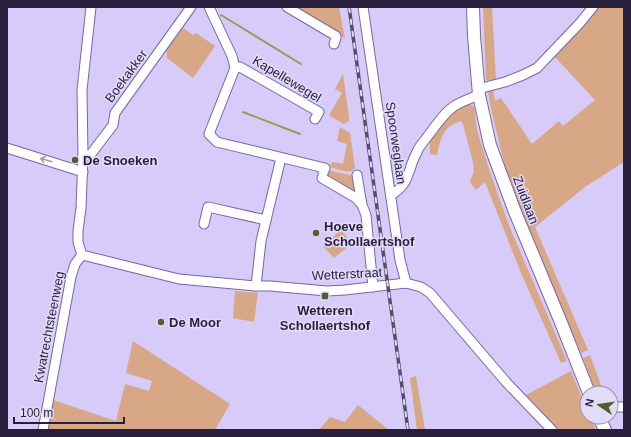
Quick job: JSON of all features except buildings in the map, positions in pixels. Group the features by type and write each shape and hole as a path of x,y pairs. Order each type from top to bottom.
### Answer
{"main road":[{"name":"Zuidlaan","path":"473,7 478,92 492,153 587,385"}],"street":[{"path":"82,255 78,242 78,231 83,172 82,90 91,7"},
{"name":"Boekakker","path":"83,156 91,154 113,125 115,113 191,7"},
{"name":"Kapellewegel","path":"209,7 232,56 235,68 209,134 217,142 325,168 323,175 356,198 362,205"},
{"path":"287,7 336,36 334,44"},
{"name":"Spoorweglaan","path":"363,7 400,260 406,283"},
{"path":"391,195 406,181 411,164 418,150 441,119 456,105 478,92 523,75 537,68 593,7"},
{"name":"Kapellewegel","path":"235,68 240,67 319,112 314,119"},
{"path":"7,148 83,172"},
{"path":"256,286 261,241 281,158"},
{"path":"357,175 362,205 366,215 374,287"},
{"path":"204,224 208,207 266,220"},
{"name":"Wetterstraat","path":"82,255 179,279 204,282 327,291 406,283 421,287 430,294 506,382 552,430"},
{"name":"Kwatrechtsteenweg","path":"43,430 71,278 75,264 82,255"}],"shaded area":[{"path":"292,7 339,7 345,38"},
{"path":"483,7 492,7 496,81 486,80"},
{"path":"597,7 624,7 624,162 585,187 535,227 588,350 581,353 538,253 505,167 488,92 493,89 495,101 501,98 532,144 559,121 563,126 595,100 554,56"},
{"path":"180,26 193,35 196,33 215,46 193,78 167,58 166,46"},
{"path":"343,74 349,117 349,121 344,124 329,115 342,93 335,89"},
{"path":"467,103 474,107 477,130 508,223 567,361 561,363 521,273 485,182 476,190 470,182 474,171 473,162 461,121 455,123 447,129 442,138 437,155 430,154 430,140 447,117 459,107"},
{"path":"340,127 350,133 355,168 350,171 330,167 332,162 343,164 347,144 337,141"},
{"path":"328,170 354,176 360,199 325,177"},
{"path":"341,230 352,243 334,258 323,246"},
{"path":"235,291 258,293 254,322 233,318"},
{"path":"133,341 230,404 215,430 48,430 53,400 116,421 125,384 149,391 152,381 126,373"},
{"path":"590,355 601,385 593,385 583,358"},
{"path":"571,371 579,390 579,425 594,425 596,430 559,430 526,395"},
{"path":"416,376 425,430 417,430 410,378"},
{"path":"358,405 389,430 319,430 330,417 345,422"}],"waterway":[{"path":"221,15 301,64"},
{"path":"243,112 300,134"}],"railway":[{"path":"349,7 408,430"}],"place":[{"name":"De Snoeken","path":"75,160"},
{"name":"Hoeve Schollaertshof","path":"316,233"},
{"name":"Wetteren Schollaertshof","path":"325,296"},
{"name":"De Moor","path":"161,322"}]}
